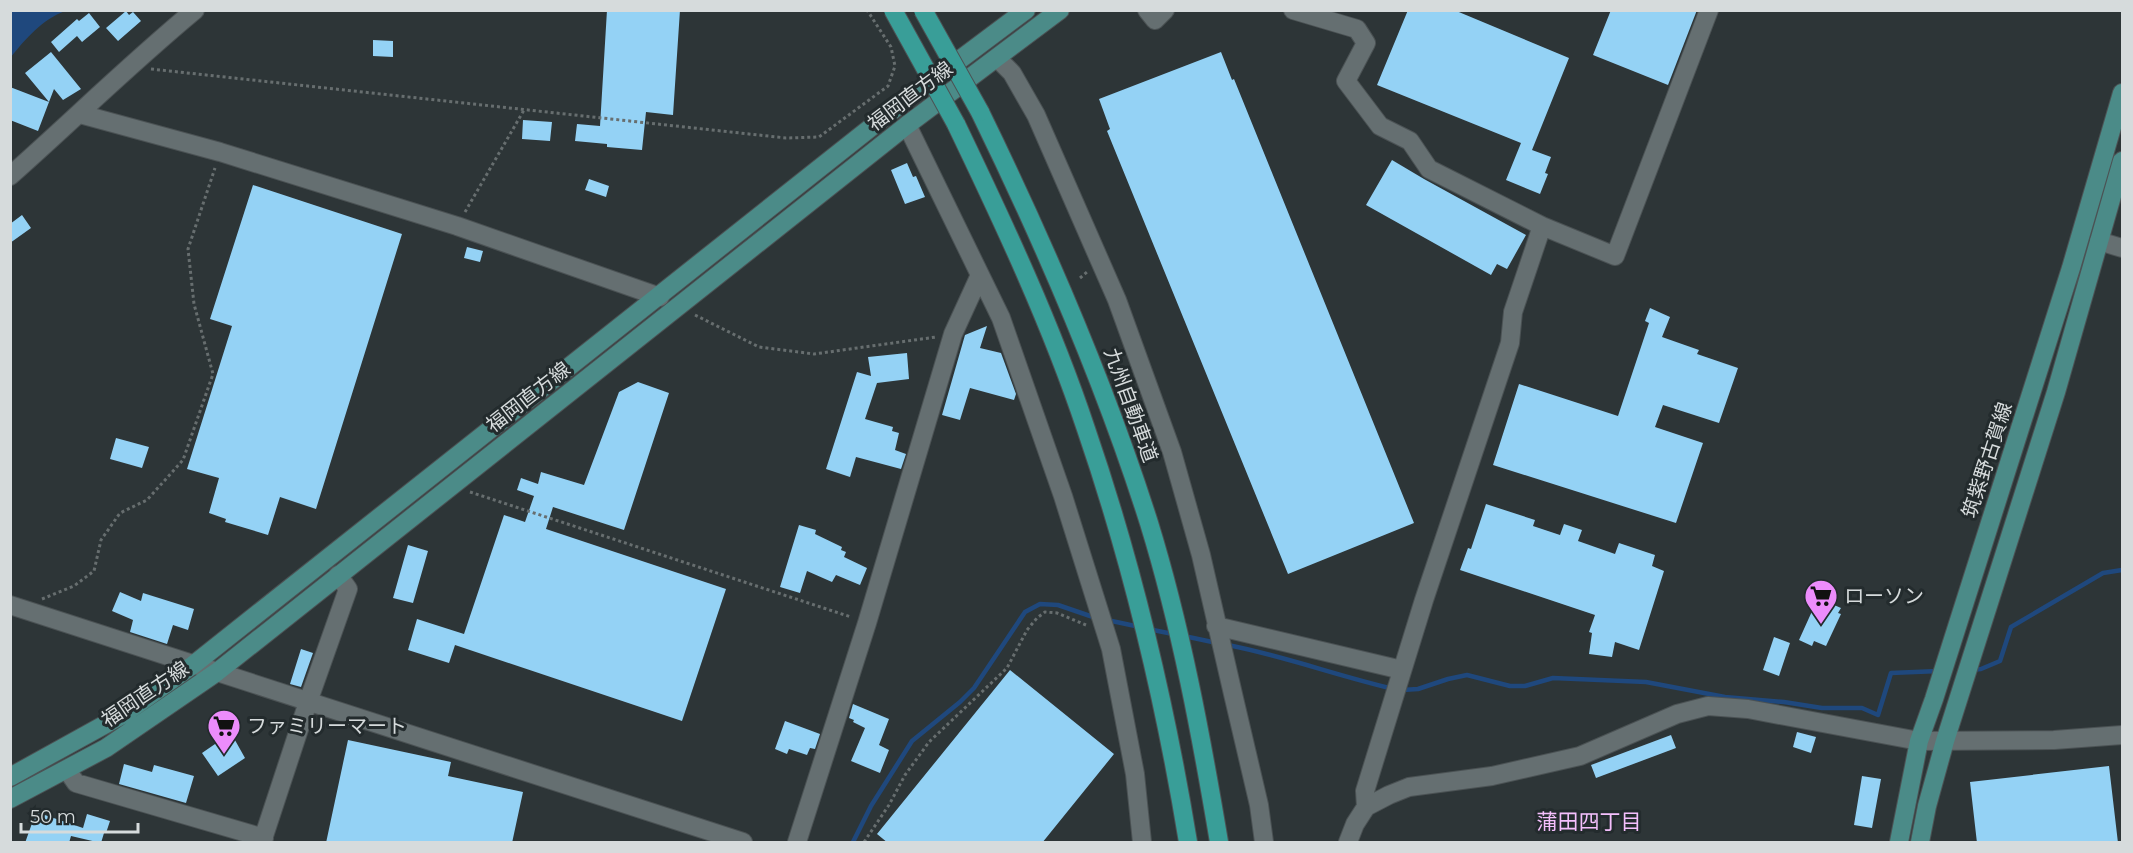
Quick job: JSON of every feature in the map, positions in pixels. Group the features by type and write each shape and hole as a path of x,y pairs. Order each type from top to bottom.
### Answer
{"highway":[{"path":"893,10 956,124 1023,268 1055,344 1086,428 1119,532 1141,613 1164,715 1188,843"},
{"name":"九州自動車道","path":"923,10 980,112 1050,260 1114,419 1149,524 1172,606 1195,707 1219,843"}],"main road":[{"name":"福岡直方線","path":"15,771 124,714 193,665 898,106 1026,10"},
{"name":"福岡直方線","path":"10,799 115,742 217,672 907,125 997,58 1049,14"},
{"name":"筑紫野古賀線","path":"1899,843 1919,741 2038,374 2122,93"},
{"path":"1920,843 1927,806 1945,741 2056,392 2122,161"}],"street":[{"path":"10,177 128,67 195,10"},
{"path":"1147,10 1155,20 1165,10"},
{"path":"1293,10 1357,29 1366,43 1346,81 1380,126 1410,141 1429,169 1542,226 1615,256 1709,10"},
{"path":"997,58 1012,73 1036,115 1117,300 1173,452 1201,555 1259,805 1264,843"},
{"path":"80,114 220,152 457,226 660,297"},
{"path":"907,125 1001,318 1063,496 1111,649 1135,774 1142,843"},
{"path":"1366,807 1365,791 1402,670 1510,343 1514,312 1542,226"},
{"path":"2099,241 2122,248"},
{"path":"797,843 867,622 953,334 980,275"},
{"path":"67,770 76,783 263,840 348,589 338,575"},
{"path":"10,605 743,843"},
{"path":"1216,626 1402,670"},
{"path":"1348,843 1355,824 1366,807 1409,787 1492,776 1580,756 1677,714 1708,706 1748,709 1919,741 2054,740 2122,735"}],"path":[{"path":"128,67 786,138 819,137 888,86 895,66 891,47 867,10"},
{"path":"457,226 524,110"},
{"path":"31,612 44,598 74,586 94,571 100,540 120,513 147,500 183,460 213,374 194,304 188,249 220,152"},
{"path":"679,306 759,347 814,354 924,340 953,334"},
{"path":"457,481 471,493 867,622"},
{"path":"864,843 905,775 929,742 1007,668 1027,630 1037,618 1046,612 1057,613 1105,630"}],"water":[{"path":"11,10 65,11 42,24 11,57"}],"building":[{"path":"607,10 680,10 673,115 646,112 642,150 575,141 577,124 600,126"},
{"path":"1408,10 1454,10 1569,58 1532,150 1551,157 1545,173 1548,174 1540,194 1506,180 1521,143 1377,85"},
{"path":"1611,10 1697,10 1668,85 1593,55"},
{"path":"126,11 129,15 133,12 141,21 118,41 106,28"},
{"path":"89,13 100,27 82,42 77,36 59,52 51,42 77,19 79,21"},
{"path":"373,40 393,41 393,57 373,56"},
{"path":"51,52 81,89 63,100 54,89 49,102 25,73"},
{"path":"1221,52 1414,523 1288,574 1107,131 1110,129 1099,99"},
{"path":"10,87 49,102 38,131 10,120"},
{"path":"523,120 552,122 550,141 522,139"},
{"path":"1392,160 1526,235 1507,269 1497,264 1491,275 1366,205"},
{"path":"907,163 913,177 916,176 925,197 905,204 891,170"},
{"path":"589,179 609,186 606,197 585,190"},
{"path":"253,185 402,234 316,509 280,497 268,535 225,522 226,519 209,513 219,478 187,469 232,326 210,319"},
{"path":"22,215 31,228 10,243 10,224"},
{"path":"467,247 483,251 480,262 464,258"},
{"path":"1650,308 1670,317 1662,337 1699,350 1697,354 1738,368 1719,423 1663,405 1655,427 1703,443 1676,523 1493,465 1519,384 1618,416 1649,323 1645,321"},
{"path":"987,326 980,348 1001,353 1016,394 1014,400 970,388 960,420 942,415 965,335"},
{"path":"907,353 909,379 877,383 865,419 893,427 892,431 899,433 895,450 906,454 901,469 856,457 850,477 826,469 857,372 871,376 868,357"},
{"path":"638,382 669,393 624,530 553,507 546,529 726,589 682,721 455,645 449,663 408,650 417,619 464,634 504,515 525,522 534,496 517,490 521,478 538,484 541,472 584,485 619,392"},
{"path":"116,438 149,447 142,468 110,459"},
{"path":"1486,504 1535,520 1533,526 1560,535 1564,524 1582,530 1578,541 1615,554 1619,543 1655,555 1652,566 1664,571 1639,650 1615,642 1612,657 1589,654 1592,633 1589,632 1595,615 1460,570 1468,548 1471,549"},
{"path":"799,525 816,530 815,534 842,547 841,550 846,552 844,557 867,568 860,585 836,575 832,582 807,571 800,593 780,587"},
{"path":"408,545 428,551 413,603 393,598"},
{"path":"120,592 141,601 143,593 194,609 188,630 173,625 167,644 130,632 133,620 112,611"},
{"name":"ローソン","path":"1818,598 1841,608 1838,613 1841,614 1826,646 1814,641 1812,646 1799,640"},
{"path":"1774,637 1790,643 1779,676 1763,670"},
{"path":"301,649 313,653 301,687 290,684"},
{"path":"1010,670 1114,754 1042,843 888,843 877,834"},
{"path":"853,704 889,719 879,745 889,750 880,773 851,761 865,728 849,718"},
{"path":"785,721 820,734 815,749 810,748 807,755 789,749 787,754 775,749"},
{"path":"1797,732 1816,737 1811,753 1793,747"},
{"name":"ファミリーマート","path":"231,733 245,758 218,776 202,753"},
{"path":"1671,735 1676,748 1596,778 1591,765"},
{"path":"348,740 451,762 448,776 523,792 512,843 326,843"},
{"path":"124,764 152,772 154,765 194,776 186,803 119,784"},
{"path":"2109,766 2118,843 1977,843 1970,782"},
{"path":"1862,776 1881,779 1872,828 1854,825"},
{"path":"36,812 83,828 87,814 110,821 101,843 71,836 69,843 25,843"}],"waterway":[{"path":"1971,670 1981,669 2000,661 2011,627 2103,573 2122,570"},
{"path":"853,842 871,806 912,741 974,688 1025,612 1040,604 1058,605 1096,618"},
{"path":"1107,620 1140,627"},
{"path":"1148,629 1173,634"},
{"path":"1184,636 1217,643"},
{"path":"1228,645 1394,689"},
{"path":"1402,690 1418,689 1467,675 1510,686 1525,686 1553,678 1646,682 1725,697 1822,708 1862,708 1878,715 1891,673 1939,671"}],"place":[{"name":"ローソン","path":"1821,625"},
{"name":"ファミリーマート","path":"224,755"}],"district":[{"name":"蒲田四丁目","path":"1589,821"}]}
